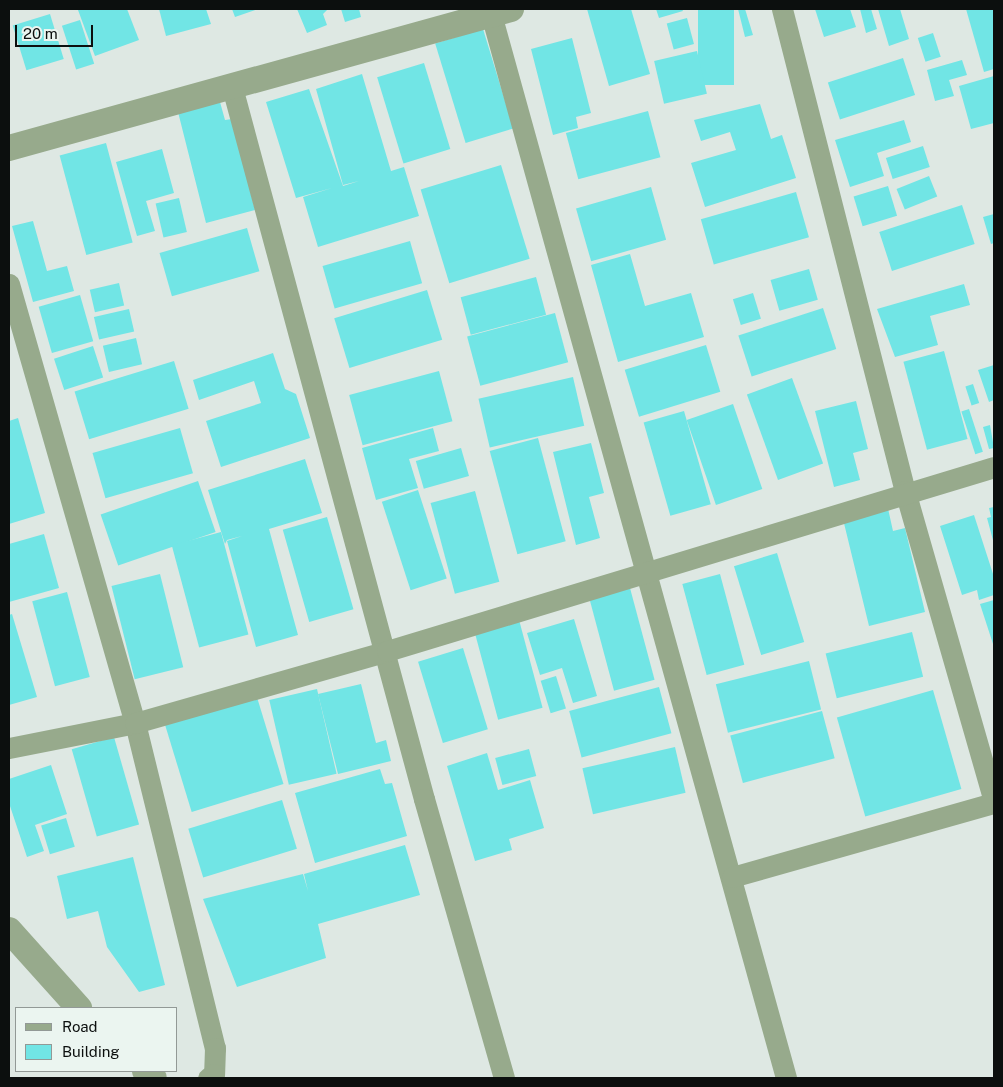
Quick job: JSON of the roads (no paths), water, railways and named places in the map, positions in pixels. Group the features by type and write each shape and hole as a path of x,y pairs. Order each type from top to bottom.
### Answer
{"street":[{"path":"732,877 994,803 906,491 782,9"},
{"path":"9,148 501,11 644,574 732,877 786,1078"},
{"path":"232,87 387,651 424,800 504,1078"},
{"path":"9,284 135,723 216,1048 214,1074 208,1078"},
{"path":"9,748 135,723 387,651 644,574 906,491 994,467"},
{"path":"9,930 78,1007"}]}
